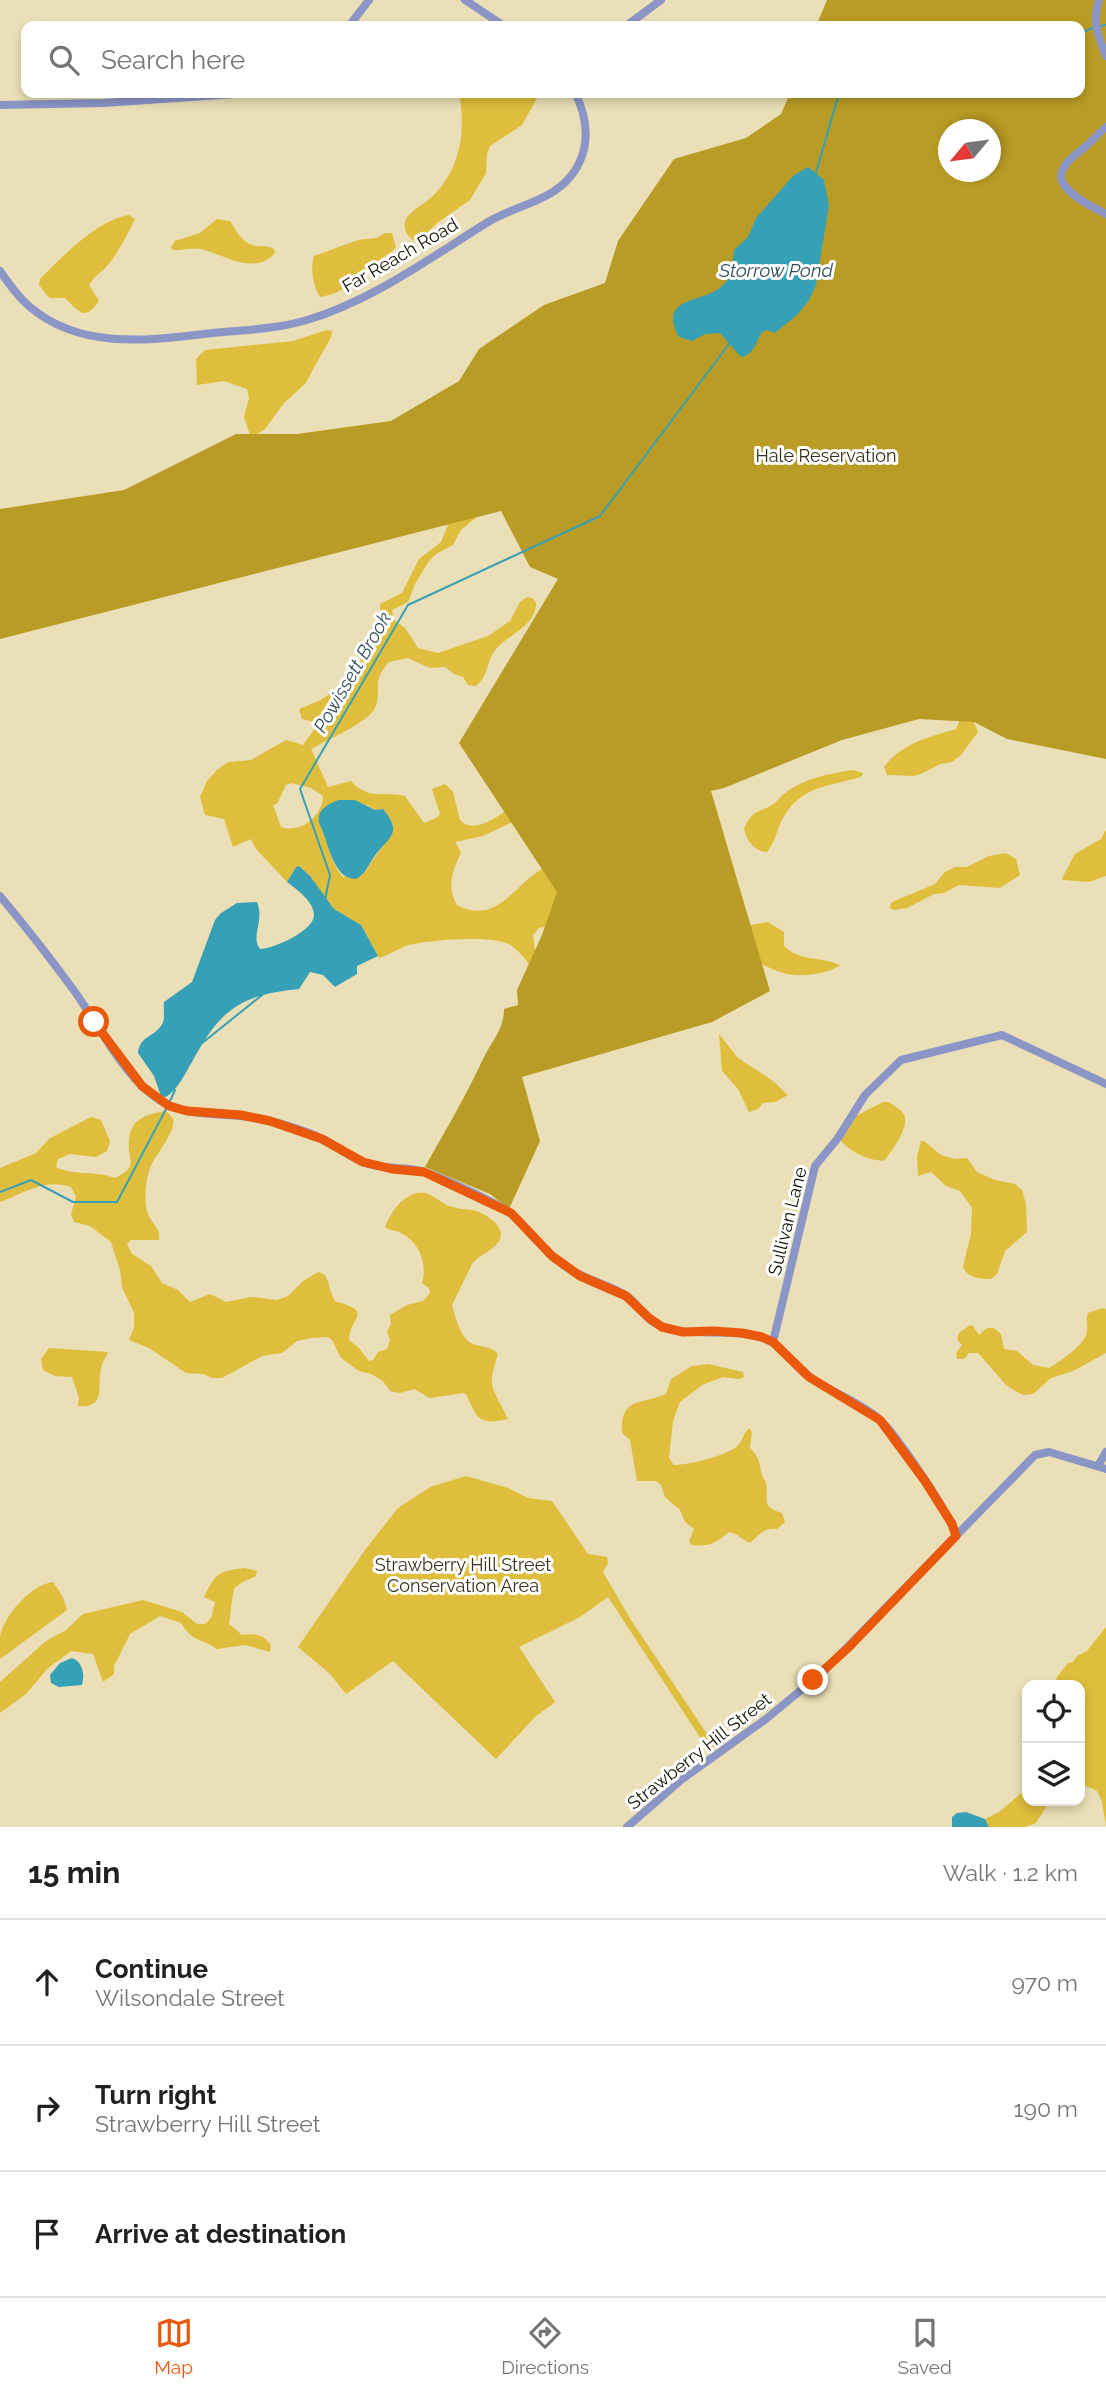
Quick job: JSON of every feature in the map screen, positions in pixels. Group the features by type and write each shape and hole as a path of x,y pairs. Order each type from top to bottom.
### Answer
{"street":[{"path":"353,21 369,0"},
{"path":"465,0 496,21"},
{"path":"633,21 661,0"},
{"path":"1098,0 1096,25 1106,56"},
{"path":"0,104 104,103 177,98"},
{"name":"Far Reach Road","path":"0,271 16,294 46,319 66,328 108,340 136,341 177,337 279,326 306,320 367,295 492,220 561,187 582,158 586,141 584,118 577,98"},
{"path":"1106,118 1102,130 1070,160 1061,178 1065,187 1086,205 1106,214"},
{"path":"0,896 75,991 136,1079 165,1104 187,1111 241,1115 270,1121 322,1139 363,1162 392,1169 424,1172 511,1213 552,1256 580,1276 626,1296 662,1327 683,1332 742,1333 773,1342 809,1377 880,1420 925,1481 952,1524 956,1536"},
{"name":"Sullivan Lane","path":"773,1342 815,1166 838,1138 865,1095 901,1060 1002,1035 1106,1084"},
{"path":"1102,1467 1106,1452"},
{"name":"Strawberry Hill Street","path":"627,1827 681,1780 747,1734 813,1680 849,1647 1031,1458 1038,1453 1055,1453 1102,1467"}],"green space":[{"name":"Hale Reservation","path":"827,0 1106,0 1106,759 1007,739 974,722 919,719 842,740 711,791 770,991 712,1022 522,1077 540,1141 509,1209 490,1194 425,1167 496,1036 504,1009 518,1005 517,990 542,935 557,892 459,743 558,579 530,567 501,511 0,639 0,509 124,490 236,434 297,434 391,421 459,381 479,349 544,305 605,283 618,241 674,159 746,138 781,114 788,98 1085,98 1085,21 818,21"},
{"path":"460,98 537,98 522,125 490,146 486,173 470,200 437,223 418,242 406,232 406,220 434,195 456,160 461,134"},
{"path":"129,215 135,219 121,245 109,264 89,285 99,301 94,308 89,312 81,312 65,298 48,296 39,285 40,279 69,250 105,224"},
{"path":"217,219 230,221 240,237 247,242 272,248 275,253 267,260 249,263 201,249 173,250 171,247 175,241 200,233"},
{"path":"392,233 396,247 394,250 349,285 336,293 320,297 313,277 314,256"},
{"path":"327,330 332,331 331,337 305,384 284,403 265,429 251,438 244,417 249,398 247,389 224,381 197,385 196,359 205,350 293,341"},
{"path":"479,515 461,530 453,545 429,561 408,602 392,610 394,620 405,628 418,648 438,653 488,636 510,621 520,602 527,597 536,602 532,617 493,652 483,678 475,686 468,685 463,677 445,667 430,668 408,658 389,662 380,675 377,701 371,713 356,725 311,749 328,787 351,781 371,793 405,796 424,823 440,814 432,789 445,784 453,792 460,820 467,825 476,826 504,812 527,794 521,818 483,836 455,842 461,852 451,884 457,905 471,910 484,910 505,900 544,868 560,891 553,925 539,928 533,935 535,951 541,959 768,922 784,932 784,946 790,951 840,965 829,971 807,975 787,974 761,964 542,984 517,950 504,942 492,940 462,939 419,943 405,946 379,958 361,925 334,909 303,869 296,867 287,882 256,849 251,839 233,847 224,819 205,815 200,797 207,781 228,762 251,760 286,740 303,745 319,723 302,719 299,709 321,700 355,675 364,641 381,624 380,604 402,593 419,559 441,542 449,522","holes":["291,783 311,788 323,796 315,816 296,828 281,827 273,805 277,804 286,785","367,805 375,810 383,809 393,824 384,844 366,871 343,877 335,865 319,823"]},
{"path":"960,719 973,720 978,732 961,755 952,762 940,764 914,776 887,775 884,767 899,752 917,742 956,729"},
{"path":"852,770 863,773 861,777 825,786 796,801 781,822 767,852 755,848 749,841 744,829 750,818 772,805 785,793 809,780"},
{"path":"1106,830 1106,876 1089,882 1063,880 1075,854 1101,839"},
{"path":"1006,853 1016,859 1020,875 1000,888 959,885 907,908 889,908 892,902 935,884 945,872 955,867 967,867 989,856"},
{"path":"719,1034 738,1058 773,1081 788,1095 775,1102 763,1103 758,1109 749,1112 738,1089 722,1071"},
{"path":"883,1102 889,1102 896,1107 905,1118 900,1138 884,1161 860,1155 841,1141 856,1116"},
{"path":"166,1111 173,1118 172,1130 150,1168 146,1189 147,1211 158,1232 159,1240 131,1240 127,1244 132,1254 151,1266 162,1283 178,1290 190,1302 210,1294 226,1302 251,1297 277,1300 288,1296 303,1281 318,1272 326,1277 335,1301 357,1312 349,1340 369,1361 373,1360 378,1352 387,1349 390,1340 387,1331 391,1324 390,1315 407,1305 423,1301 430,1293 429,1288 422,1283 423,1261 413,1242 401,1233 385,1227 397,1206 411,1195 425,1193 447,1205 479,1212 493,1221 501,1233 500,1239 472,1264 452,1305 458,1326 467,1340 498,1354 492,1382 508,1419 490,1421 480,1418 463,1393 430,1398 414,1389 400,1393 390,1391 383,1381 359,1371 341,1358 328,1337 297,1341 282,1353 262,1356 222,1378 186,1373 149,1348 129,1340 134,1328 134,1313 122,1287 111,1242 90,1226 74,1222 71,1214 76,1197 71,1187 44,1185 0,1202 0,1168 36,1153 50,1138 91,1117 101,1120 110,1141 107,1151 96,1157 70,1154 58,1159 56,1167 115,1178 130,1166 129,1141 133,1127 142,1118"},
{"path":"921,1141 941,1155 955,1159 967,1158 977,1172 995,1180 1015,1184 1022,1190 1026,1204 1027,1232 1005,1251 997,1274 991,1279 974,1277 965,1270 963,1266 971,1234 972,1208 960,1191 946,1186 931,1172 918,1176 917,1156"},
{"path":"1106,1309 1106,1353 1073,1371 1051,1378 1033,1394 1023,1395 1007,1386 978,1353 969,1353 964,1359 957,1359 956,1353 962,1345 957,1339 959,1333 970,1325 979,1335 987,1328 994,1328 1001,1334 1004,1349 1017,1351 1033,1365 1049,1368 1082,1342 1086,1336 1088,1313"},
{"path":"49,1348 108,1352 101,1368 99,1394 93,1404 78,1406 79,1398 72,1377 55,1376 43,1370 41,1359"},
{"path":"708,1364 743,1372 744,1377 723,1377 702,1385 680,1402 673,1421 669,1458 674,1465 728,1452 740,1443 749,1428 752,1432 750,1448 758,1459 766,1482 768,1505 782,1513 785,1522 777,1529 762,1532 750,1543 729,1532 712,1543 692,1545 689,1542 694,1529 685,1522 680,1510 665,1497 661,1485 656,1481 637,1481 630,1440 622,1433 622,1421 628,1408 666,1394 671,1379 692,1366"},
{"name":"Strawberry Hill Street Conservation Area","path":"466,1476 508,1488 528,1498 552,1501 588,1554 607,1557 608,1563 603,1572 631,1620 715,1746 709,1751 608,1597 580,1617 519,1647 555,1702 535,1717 496,1759 393,1661 346,1694 329,1673 298,1647 365,1550 398,1508 430,1487"},
{"path":"245,1568 257,1571 256,1576 235,1588 229,1624 242,1635 255,1635 266,1639 271,1646 270,1652 245,1645 217,1649 193,1637 181,1623 160,1616 130,1634 114,1666 114,1674 103,1682 93,1654 71,1651 47,1669 27,1693 0,1713 0,1682 46,1641 66,1630 83,1614 143,1600 182,1612 197,1624 205,1624 211,1618 215,1602 204,1597 215,1578 229,1570"},
{"path":"53,1582 63,1597 67,1610 0,1659 0,1636 13,1610 36,1589"},
{"path":"1106,1627 1106,1826 1102,1802 1097,1791 1085,1785 1085,1680 1056,1680 1068,1663 1087,1651"},
{"path":"1022,1792 1022,1806 1047,1806 1036,1823 1025,1827 989,1827 985,1819 999,1812"}],"water":[{"name":"Storrow Pond","path":"808,167 824,180 829,205 816,285 809,300 798,314 775,333 767,330 762,332 754,348 745,356 741,357 720,333 705,334 692,341 679,337 674,323 674,314 678,307 715,291 727,281 732,269 734,250 748,237 756,218 793,176"},
{"path":"339,800 355,800 375,810 383,809 392,824 389,840 356,879 348,877 336,866 319,823 319,815 324,808"},
{"path":"299,866 310,876 334,909 361,925 378,956 357,966 357,974 335,987 323,975 310,972 299,989 261,996 234,1008 212,1030 174,1090 166,1097 161,1096 154,1076 138,1053 141,1043 163,1024 164,1002 192,982 215,920 237,903 257,902 259,916 256,939 260,949 283,943 312,922 314,916 311,906 304,896 287,882"},
{"path":"72,1658 79,1662 82,1669 82,1685 59,1687 51,1683 50,1675 60,1663"},
{"path":"966,1812 985,1819 989,1827 952,1827 952,1817"}],"waterway":[{"name":"Powissett Brook","path":"1101,26 1106,25"},
{"name":"Powissett Brook","path":"1085,31 1093,28"},
{"name":"Powissett Brook","path":"815,176 838,98"},
{"name":"Powissett Brook","path":"325,900 330,875 300,789 408,605 600,516 729,344"},
{"name":"Powissett Brook","path":"201,1044 262,995"},
{"name":"Powissett Brook","path":"170,1101 175,1090"},
{"name":"Powissett Brook","path":"0,1192 31,1180 73,1202 117,1202 166,1109"}],"route":[{"path":"94,1022 136,1079 161,1102 187,1111 241,1115 270,1121 322,1139 363,1162 392,1169 424,1172 436,1177 511,1213 541,1247 571,1271 626,1296 662,1327 683,1332 727,1331 762,1337 773,1342 809,1377 880,1420 925,1481 956,1531 956,1536 849,1647 813,1680"}]}
